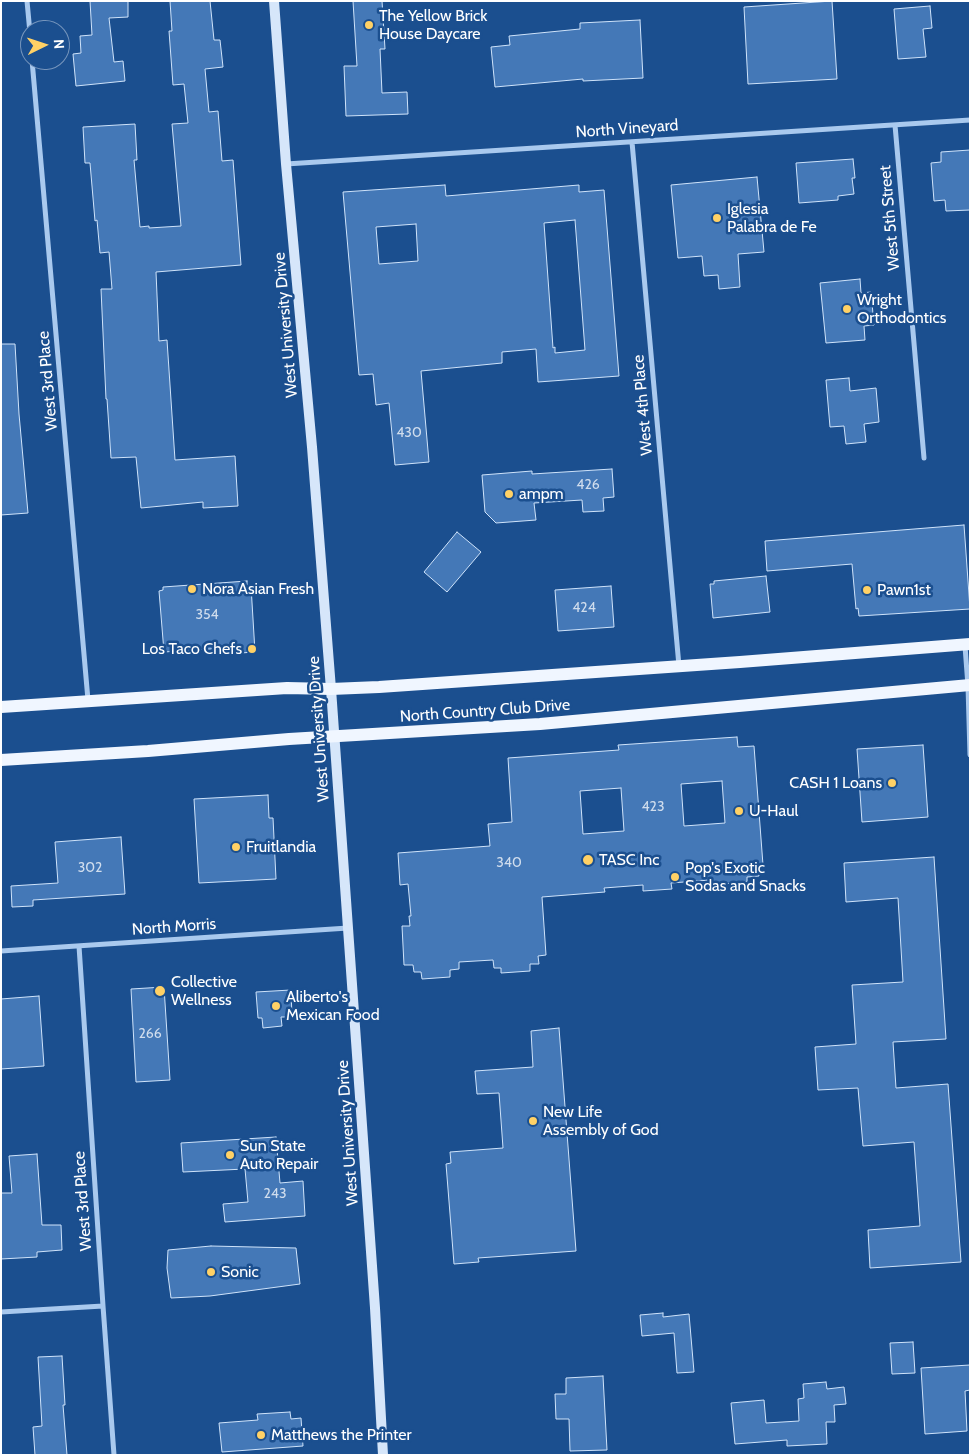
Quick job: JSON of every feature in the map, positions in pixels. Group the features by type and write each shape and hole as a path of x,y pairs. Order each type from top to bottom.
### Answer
{"main road":[{"name":"West University Drive","path":"274,1 286,164 312,438 349,928 383,1455"},
{"name":"North Country Club Drive","path":"1,707 286,688 331,689 679,666 967,644"},
{"name":"North Country Club Drive","path":"1,760 148,751 289,739 540,724 969,685"}],"street":[{"path":"27,1 29,20"},
{"name":"West 3rd Place","path":"33,70 88,701"},
{"name":"North Vineyard","path":"286,164 970,120"},
{"name":"West 5th Street","path":"895,125 924,458"},
{"name":"West 4th Place","path":"632,142 679,666"},
{"path":"967,644 970,755"},
{"name":"North Morris","path":"1,951 349,928"},
{"name":"West 3rd Place","path":"80,946 102,1306 114,1455"},
{"path":"1,1312 102,1306"}],"building":[{"path":"90,1 128,1 128,17 109,18 114,62 123,61 125,81 76,86 73,54 81,53 80,36 92,35"},
{"path":"170,1 210,1 214,40 220,40 223,67 205,69 209,112 218,111 222,161 233,160 241,265 156,272 159,341 167,340 175,460 235,456 238,506 203,508 203,502 141,508 136,457 111,458 106,399 101,289 112,289 109,252 100,253 90,163 85,163 83,127 135,124 137,160 134,160 140,227 181,226 172,124 188,123 184,84 173,85 169,31 172,31"},
{"path":"353,1 382,1 385,49 380,49 382,93 407,92 408,114 346,116 344,66 357,66"},
{"path":"832,1 837,79 748,84 744,7"},
{"path":"930,6 932,28 923,29 926,57 898,59 894,9"},
{"path":"640,20 643,78 583,81 583,79 495,87 491,47 510,45 509,36 580,29 580,23"},
{"path":"970,150 970,210 946,211 945,200 934,201 931,163 941,162 941,152"},
{"path":"853,159 855,178 852,178 854,194 838,196 838,200 799,203 796,163"},
{"name":"Iglesia Palabra de Fe","path":"757,177 764,252 738,254 740,287 719,289 718,275 704,276 702,256 678,258 671,185"},
{"path":"445,185 446,196 579,185 579,192 604,190 619,376 538,382 536,349 502,352 502,363 421,371 429,462 395,465 389,403 376,405 373,374 359,375 343,192","holes":["575,220 585,350 555,353 555,347 553,348 544,223","416,224 418,261 379,264 376,227"]},
{"name":"Wright Orthodontics","path":"860,279 861,293 871,292 874,325 864,326 865,340 826,343 820,283"},
{"path":"1,344 15,344 28,513 1,515"},
{"path":"849,378 850,391 876,388 879,422 864,424 866,442 846,444 844,426 830,427 826,380"},
{"path":"612,469 614,497 603,498 604,511 583,512 582,500 534,503 536,520 496,523 485,512 482,475 532,471 532,474"},
{"path":"964,525 970,609 859,616 858,608 856,609 852,564 767,571 765,541"},
{"path":"457,532 481,552 447,592 424,572"},
{"path":"766,576 770,612 713,618 710,584 714,584 714,581"},
{"path":"247,581 247,587 251,586 255,652 225,654 224,648 164,652 159,591 163,590 163,587"},
{"path":"611,586 614,627 558,631 555,590"},
{"path":"737,737 738,747 754,746 763,865 758,865 759,876 747,877 747,882 710,885 710,880 671,883 672,889 643,891 643,885 604,888 605,892 542,897 546,955 538,956 539,964 530,964 530,971 501,973 501,968 494,968 493,960 459,962 459,969 450,970 450,977 422,979 421,972 414,972 413,965 404,965 402,926 410,926 409,916 411,916 408,884 400,885 398,853 490,846 488,824 512,822 508,758 619,750 618,745","holes":["722,781 725,823 684,826 681,784","621,788 624,831 583,834 580,791"]},
{"name":"CASH 1 Loans","path":"923,745 928,817 862,822 857,749"},
{"name":"Fruitlandia","path":"268,795 269,818 273,818 276,879 199,883 194,799"},
{"path":"121,837 125,894 33,900 33,906 12,907 11,886 58,883 55,842"},
{"path":"934,857 946,1039 893,1042 896,1088 948,1084 961,1262 870,1268 868,1230 920,1226 914,1142 863,1146 858,1088 818,1090 815,1047 856,1044 852,985 903,982 898,898 846,902 844,863"},
{"path":"164,987 170,1080 136,1082 131,989"},
{"name":"Aliberto's Mexican Food","path":"291,990 292,1017 281,1017 282,1026 263,1028 262,1018 258,1018 256,992"},
{"path":"39,996 44,1066 1,1069 1,999"},
{"name":"New Life Assembly of God","path":"559,1028 576,1251 478,1258 479,1262 454,1264 446,1164 451,1163 450,1152 503,1148 499,1093 477,1094 475,1071 533,1067 531,1031"},
{"path":"276,1137 280,1183 303,1181 305,1216 225,1222 223,1204 248,1202 245,1169 183,1172 181,1143"},
{"path":"37,1154 42,1225 61,1225 62,1250 37,1252 37,1257 1,1259 1,1193 12,1193 9,1156"},
{"name":"Sonic","path":"211,1246 296,1248 300,1284 210,1296 171,1298 167,1268 168,1250"},
{"path":"663,1313 663,1317 689,1314 694,1372 677,1373 674,1333 642,1336 640,1315"},
{"path":"913,1342 915,1373 892,1374 890,1343"},
{"path":"62,1356 67,1455 35,1455 33,1427 42,1426 38,1357"},
{"path":"970,1365 970,1390 965,1391 967,1431 925,1434 921,1368"},
{"path":"603,1376 607,1450 570,1451 569,1419 556,1419 555,1394 566,1394 566,1378"},
{"path":"826,1382 827,1389 844,1387 846,1404 834,1405 835,1422 826,1422 827,1444 787,1446 787,1440 735,1444 731,1403 764,1400 766,1423 799,1421 798,1399 804,1398 803,1384"},
{"name":"Matthews the Printer","path":"290,1412 291,1419 301,1418 303,1446 222,1452 219,1423 258,1420 257,1414"}],"place":[{"name":"The Yellow Brick House Daycare","path":"369,25"},
{"name":"Iglesia Palabra de Fe","path":"717,218"},
{"name":"Wright Orthodontics","path":"847,309"},
{"name":"ampm","path":"509,494"},
{"name":"Nora Asian Fresh","path":"192,589"},
{"name":"Pawn1st","path":"867,590"},
{"name":"Los Taco Chefs","path":"252,649"},
{"name":"CASH 1 Loans","path":"892,783"},
{"name":"U-Haul","path":"739,811"},
{"name":"Fruitlandia","path":"236,847"},
{"name":"TASC Inc","path":"588,860"},
{"name":"Pop's Exotic Sodas and Snacks","path":"675,877"},
{"name":"Collective Wellness","path":"160,991"},
{"name":"Aliberto's Mexican Food","path":"276,1006"},
{"name":"New Life Assembly of God","path":"533,1121"},
{"name":"Sun State Auto Repair","path":"230,1155"},
{"name":"Sonic","path":"211,1272"},
{"name":"Matthews the Printer","path":"261,1435"}]}
